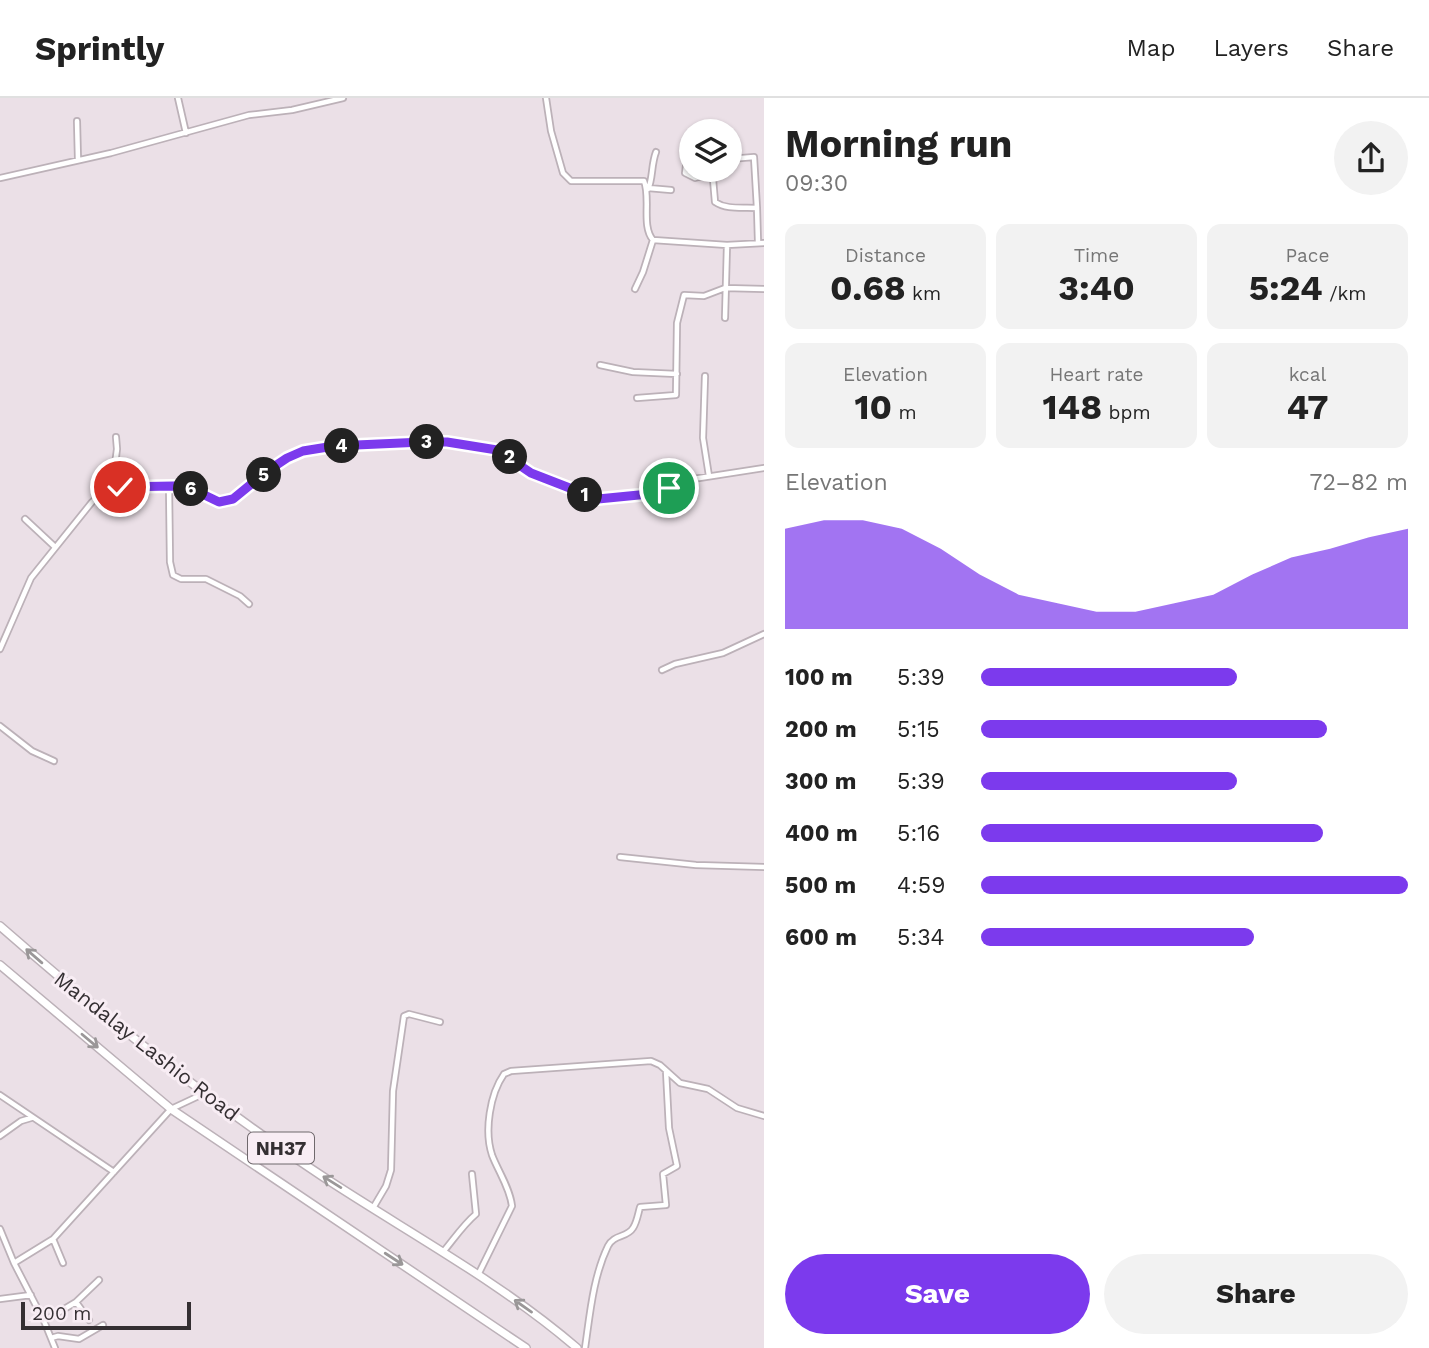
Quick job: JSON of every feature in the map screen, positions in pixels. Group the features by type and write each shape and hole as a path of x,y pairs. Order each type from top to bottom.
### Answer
{"highway":[{"name":"Mandalay Lashio Road","path":"0,926 132,1038 204,1094 322,1176 477,1275 551,1326 577,1348"},
{"name":"Mandalay Lashio Road","path":"0,965 171,1109 526,1348"}],"street":[{"path":"178,98 186,133"},
{"path":"0,178 249,115 302,108 343,98"},
{"path":"546,98 551,131 567,179 644,181 648,188 648,234 653,240 727,245 761,242 754,157 742,158"},
{"path":"77,121 78,160"},
{"path":"648,188 656,152"},
{"path":"713,182 715,202 719,205 757,208"},
{"path":"648,188 671,190"},
{"path":"635,289 653,240"},
{"path":"725,318 727,245"},
{"path":"637,398 676,394 677,323 684,295 704,296 725,288 764,289"},
{"path":"600,365 633,372 677,374"},
{"path":"705,376 703,438 709,476"},
{"path":"112,489 116,437"},
{"path":"0,649 31,578 92,502 112,489 169,486 194,490 219,502 229,502 287,458 303,451 334,446 423,442 447,442 497,450 531,473 598,499 649,494 709,476 764,468"},
{"path":"169,486 170,562 173,575 181,579 206,579 240,596 249,604"},
{"path":"25,519 55,547"},
{"path":"662,670 723,653 764,634"},
{"path":"0,726 32,751 54,761"},
{"path":"620,857 696,865 764,867"},
{"path":"373,1208 386,1186 391,1170 393,1091 404,1016 408,1014 440,1021"},
{"path":"477,1275 512,1206 490,1144 490,1116 494,1096 504,1074 651,1061 680,1083 708,1088 737,1108 764,1116"},
{"path":"585,1348 592,1296 608,1244 617,1236 627,1235 635,1226 640,1207 666,1205 663,1174 677,1166 669,1128 666,1071"},
{"path":"14,1263 53,1239 171,1109 204,1094"},
{"path":"0,1095 114,1172"},
{"path":"0,1136 21,1121 32,1118"},
{"path":"443,1253 465,1222 476,1214 472,1174"},
{"path":"0,1229 55,1348"},
{"path":"53,1239 63,1263"},
{"path":"44,1321 76,1302 99,1280"},
{"path":"0,1299 30,1295"},
{"path":"76,1302 89,1320"},
{"path":"51,1338 58,1336 79,1339 103,1325"}],"route":[{"path":"120,487 173,486 194,490 219,502 229,502 266,472 303,451 334,446 447,442 497,450 531,473 598,499 649,494 669,488"}]}
